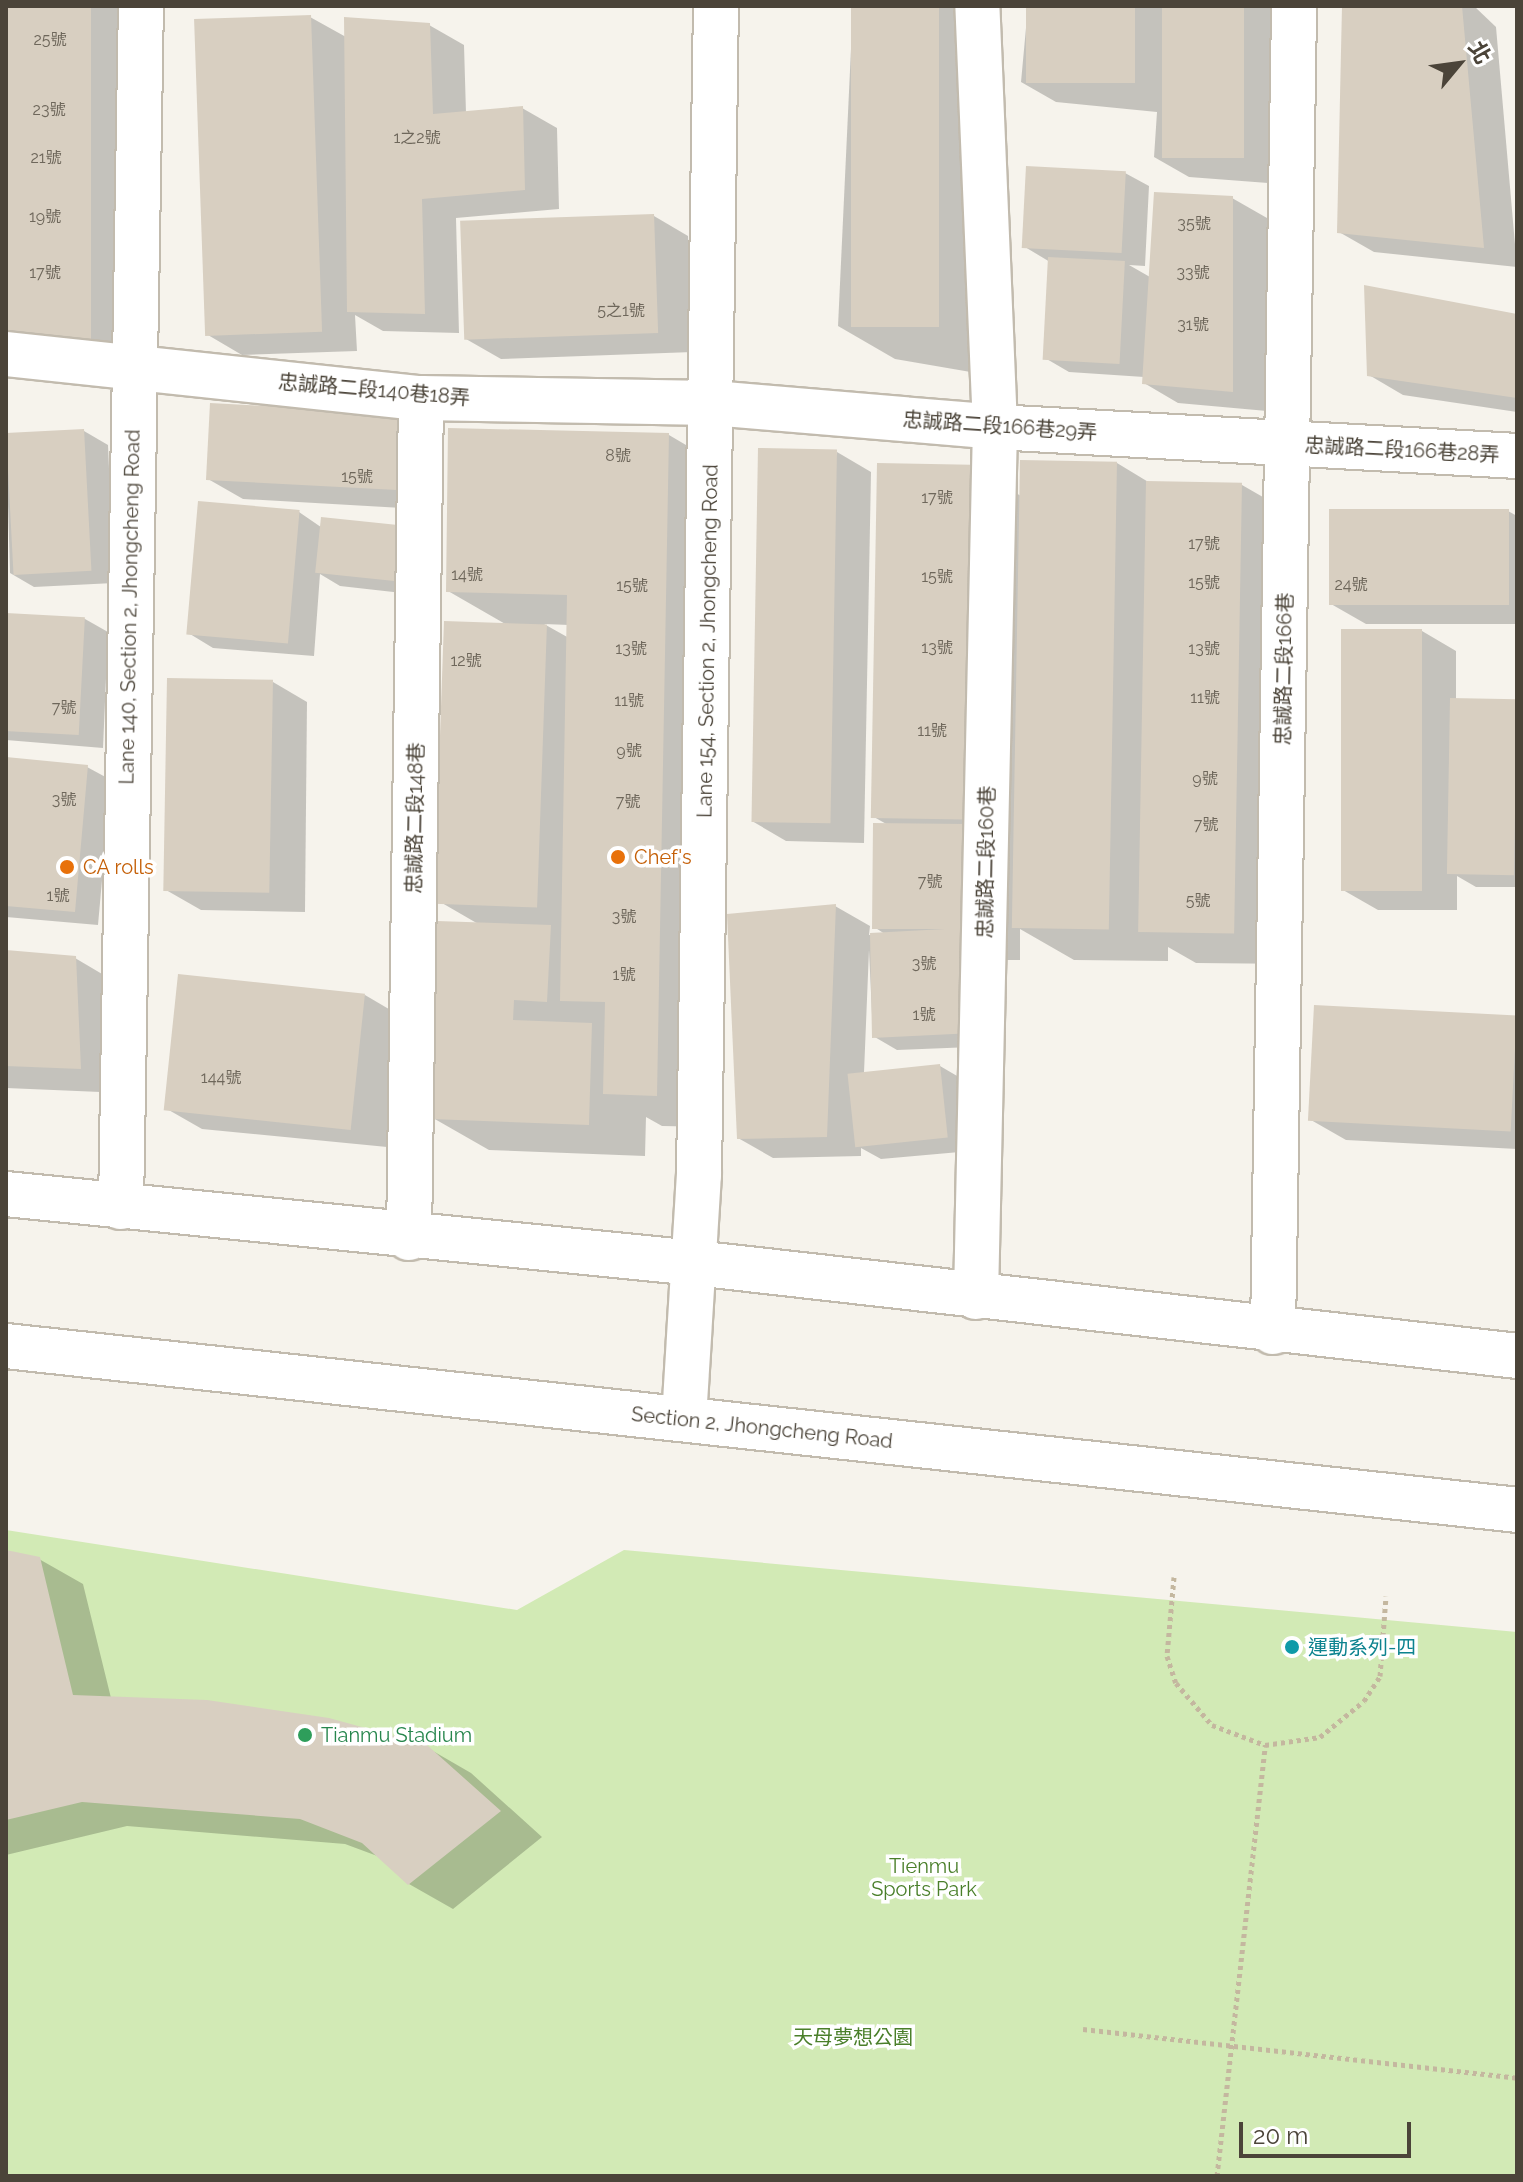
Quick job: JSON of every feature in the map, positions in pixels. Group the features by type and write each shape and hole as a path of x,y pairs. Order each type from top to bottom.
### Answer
{"street":[{"name":"Lane 140, Section 2, Jhongcheng Road","path":"121,1207 141,6"},
{"name":"Lane 154, Section 2, Jhongcheng Road","path":"684,1419 695,1263 712,403 716,6"},
{"name":"忠誠路二段160巷","path":"976,1297 995,427 977,6"},
{"name":"忠誠路二段166巷","path":"1273,1332 1294,6"},
{"name":"忠誠路二段140巷18弄","path":"6,354 421,398 712,403"},
{"name":"忠誠路二段148巷","path":"409,1238 421,398"},
{"name":"忠誠路二段166巷29弄","path":"712,403 995,427 1288,444"},
{"name":"忠誠路二段166巷28弄","path":"1288,444 1517,456"},
{"path":"6,1194 409,1238 695,1263 1273,1332 1517,1356"},
{"name":"Section 2, Jhongcheng Road","path":"6,1346 1517,1510"}],"path":[{"path":"1174,1577 1167,1656 1176,1683 1212,1725 1265,1745 1320,1737 1364,1701 1380,1676 1386,1596"},
{"path":"1217,2176 1265,1745"},
{"path":"1083,2029 1517,2078"}],"green space":[{"path":"6,1530 517,1610 624,1550 1517,1632 1517,2176 6,2176"}],"building":[{"path":"6,6 91,6 91,345 6,345"},
{"path":"851,6 939,6 939,327 851,327"},
{"path":"1026,6 1135,6 1135,83 1026,83"},
{"path":"1162,6 1244,6 1244,158 1162,158"},
{"path":"1342,6 1462,6 1484,248 1337,233"},
{"path":"311,15 322,332 205,336 194,19"},
{"path":"344,17 430,23 433,114 523,106 525,190 422,199 425,314 347,312"},
{"path":"1026,166 1126,171 1122,253 1022,248"},
{"path":"1154,192 1233,196 1233,392 1142,384"},
{"path":"654,214 658,333 464,340 460,221"},
{"path":"1048,257 1125,261 1120,364 1043,360"},
{"path":"1364,285 1517,314 1517,398 1367,376"},
{"path":"210,403 406,413 402,490 206,480"},
{"path":"448,428 669,433 657,1096 603,1094 605,1002 560,1001 567,595 446,592"},
{"path":"84,429 91,571 14,575 6,433"},
{"path":"758,448 837,449 830,823 751,822"},
{"path":"1020,460 1117,462 1109,930 1012,928"},
{"path":"877,463 971,465 965,820 871,818"},
{"path":"1146,481 1242,483 1234,934 1138,932"},
{"path":"198,501 300,510 288,643 186,634"},
{"path":"1329,509 1509,509 1509,605 1329,605"},
{"path":"321,517 403,526 397,581 315,573"},
{"path":"6,613 85,617 79,735 6,731"},
{"path":"444,621 547,625 537,907 434,904"},
{"path":"1341,629 1422,629 1422,891 1341,891"},
{"path":"167,678 273,680 269,893 163,891"},
{"path":"1450,698 1517,699 1514,875 1447,874"},
{"path":"6,757 88,765 75,912 6,906"},
{"path":"873,823 965,824 974,1033 872,1038 870,933 945,929 872,929"},
{"path":"836,904 827,1137 737,1139 727,914"},
{"path":"437,921 551,925 547,1002 514,1000 513,1020 592,1023 589,1125 431,1119"},
{"path":"6,950 76,956 81,1069 6,1066"},
{"path":"178,974 365,994 351,1130 164,1110"},
{"path":"1314,1005 1517,1016 1511,1131 1308,1121"},
{"path":"940,1064 948,1138 855,1147 848,1074"},
{"path":"6,1550 40,1557 73,1695 207,1700 329,1718 427,1745 501,1811 408,1885 362,1843 300,1819 82,1802 6,1820"}],"place":[{"name":"Chef's","path":"618,857"},
{"name":"CA rolls","path":"67,867"},
{"name":"運動系列-四","path":"1292,1647"},
{"name":"Tianmu Stadium","path":"305,1735"}],"park label":[{"name":"Tienmu Sports Park","path":"924,1878"},
{"name":"天母夢想公園","path":"853,2037"}]}
